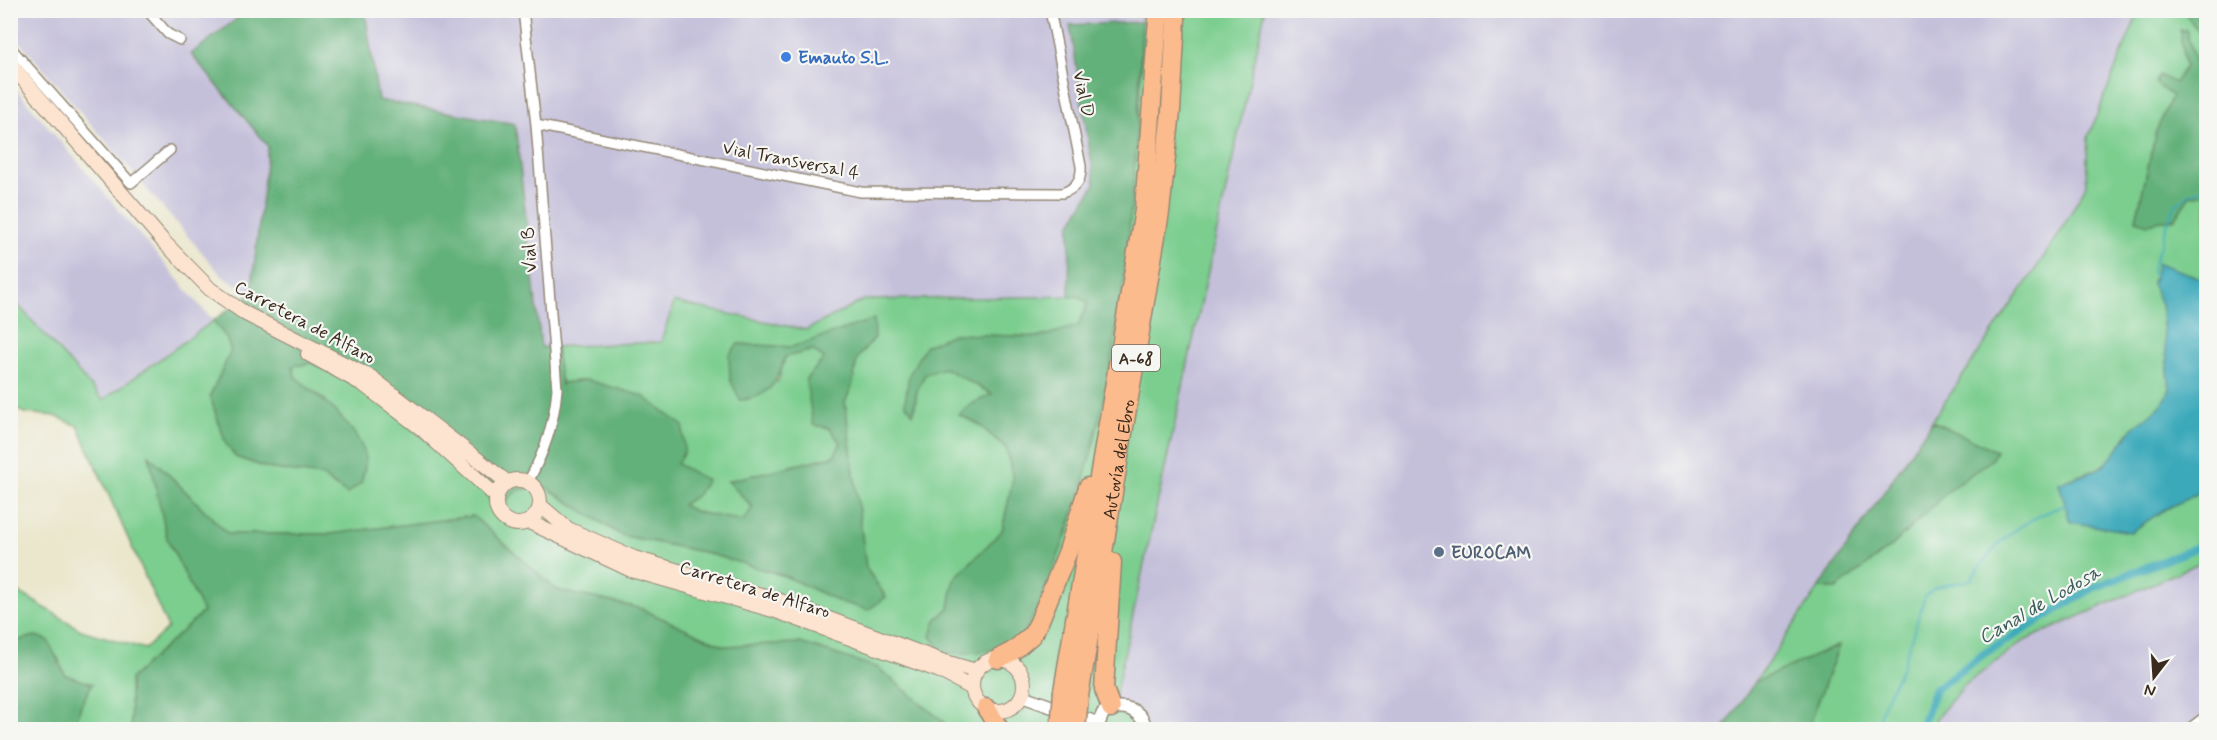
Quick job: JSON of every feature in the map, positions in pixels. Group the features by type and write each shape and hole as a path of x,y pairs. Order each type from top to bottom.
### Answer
{"highway":[{"name":"Autovía del Ebro","path":"1060,729 1071,694 1120,402 1160,212 1171,111 1167,15"},
{"path":"998,659 1020,645 1032,634 1040,622 1077,522 1094,468 1102,427 1120,402"},
{"path":"1111,708 1104,689 1111,572 1124,473 1120,402"},
{"name":"Autovía del Ebro","path":"1071,694 1076,729"},
{"path":"986,708 1000,729"}],"main road":[{"name":"Carretera de Alfaro","path":"14,74 163,241 210,289 246,314 372,378 507,482"},
{"name":"Carretera de Alfaro","path":"14,74 160,243 207,291 251,323 364,384 422,429 496,496"},
{"path":"518,480 528,482 538,492 541,506 537,516 529,522 516,525 504,520 497,509 496,496 507,482 518,480"},
{"name":"Carretera de Alfaro","path":"541,506 567,530 634,558 775,599 942,661 976,670"},
{"name":"Carretera de Alfaro","path":"529,522 632,570 773,610 940,671 972,688"},
{"path":"998,659 1018,668 1022,676 1022,696 1016,704 1004,711 986,708 972,695 976,670 989,660 998,659"}],"street":[{"path":"147,10 168,34 180,40"},
{"name":"Vial B","path":"524,10 536,125 557,389 554,421 545,451 528,482"},
{"name":"Vial D","path":"1050,10 1081,165 1081,176 1077,184"},
{"path":"10,47 131,183 170,150"},
{"name":"Vial Transversal 4","path":"536,125 861,192 1062,193 1077,184"},
{"path":"1022,696 1096,726 1104,713 1111,708 1127,707 1141,717 1146,729"},
{"path":"2190,729 2206,718"}],"shaded area":[{"path":"1141,10 1142,22 1070,25 1095,184 1070,225 1069,297 864,300 806,330 674,302 662,342 541,347 515,124 378,100 365,11"},
{"path":"10,11 239,11 239,16 191,54 268,146 251,293 223,277 11,32"},
{"path":"1265,11 2139,11 2088,137 2086,185 2058,236 1723,729 1111,730 1116,692"},
{"path":"10,82 213,321 103,400 11,296"},
{"path":"2206,560 2206,729 1934,730 1936,718 1965,685 2024,641"}],"green space":[{"path":"239,11 365,11 378,100 515,124 541,347 556,347 561,386 562,383 587,380 643,396 683,426 684,452 677,464 707,480 698,494 682,505 696,512 743,521 753,507 728,481 834,456 841,443 829,428 813,425 806,379 824,359 813,350 785,357 771,387 758,396 740,400 730,379 729,355 738,344 792,347 874,319 875,337 857,359 852,386 845,402 866,568 886,597 868,610 840,602 785,576 707,553 621,535 544,486 518,490 496,510 481,485 367,391 312,363 293,366 295,377 336,412 355,434 365,459 365,470 361,483 347,494 322,476 267,468 236,457 226,444 210,396 231,351 226,337 213,321 251,293 268,146 191,54 239,17"},
{"path":"1141,11 1265,11 1116,692 1113,713 1129,716 1137,729 952,729 878,668 800,643 724,646 639,608 557,590 473,516 331,534 228,534 150,456 167,538 203,612 130,679 131,729 74,729 81,705 92,684 65,675 58,658 36,636 11,642 11,587 81,630 145,649 168,628 78,426 55,416 25,413 11,407 10,296 103,400 213,321 226,337 231,351 210,396 226,444 236,457 267,468 322,476 336,487 326,401 295,377 293,366 312,363 367,391 481,485 497,510 501,506 504,492 544,486 621,535 707,553 785,576 840,602 886,597 866,568 845,402 852,386 857,359 875,337 828,337 792,347 739,344 778,382 785,357 813,350 824,359 806,379 829,428 841,443 834,456 728,481 753,508 743,521 696,512 682,505 698,494 677,464 587,380 562,383 550,347 661,342 674,302 806,330 864,300 1078,296 1088,303 1078,326 1040,337 953,334 909,375 914,413 917,391 925,374 945,368 992,394 970,405 960,415 978,424 1006,448 1013,479 1002,531 954,579 949,608 936,620 1067,536 1103,395 1126,252 1139,102"},
{"path":"2139,11 2183,11 2206,41 2206,82 2195,62 2186,30 2180,30 2185,67 2175,84 2159,75 2156,84 2172,96 2156,132 2136,220 2189,196 2206,193 2206,280 2158,263 2152,283 2161,304 2170,389 2166,398 2157,410 2129,432 2104,465 2059,483 2131,532 2162,511 2206,489 2206,560 2024,641 1965,685 1936,718 1934,729 1808,729 1839,646 1755,682 1819,588 1836,589 1893,545 1949,490 1991,460 1996,451 1932,421 2058,236 2086,185 2088,137"},
{"path":"2183,11 2206,11 2206,41"},
{"path":"1142,22 1135,161 1121,303 1094,442 1075,509 1037,608 1023,632 1010,643 991,650 943,653 931,636 936,620 949,608 954,579 1002,531 1013,479 1006,448 978,424 959,415 970,405 992,394 945,368 925,374 917,391 913,414 905,403 909,375 925,346 953,334 1040,337 1078,326 1088,303 1078,296 1069,297 1070,225 1095,184 1070,25"},
{"path":"2180,30 2186,30 2195,62 2206,82 2206,193 2189,196 2176,218 2148,224 2136,220 2156,132 2172,96 2156,84 2159,75 2175,83 2185,67"},
{"path":"1932,421 1996,451 1991,460 1949,490 1893,545 1836,589 1819,588"},
{"path":"149,455 228,534 331,534 473,516 557,590 639,608 724,646 800,643 878,668 952,729 131,729 130,679 203,612 167,538"},
{"path":"36,636 48,640 65,675 92,684 81,705 74,729 11,729 11,642"},
{"path":"1839,645 1808,729 1723,729 1755,682"}],"water":[{"path":"2158,263 2206,280 2206,489 2162,511 2131,532 2070,522 2059,483 2088,474 2103,466 2134,427 2157,410 2170,389 2161,304 2152,283"}],"waterway":[{"path":"2198,10 2206,23"},
{"path":"2157,276 2151,272 2173,208 2187,195 2206,187"},
{"path":"1882,730 1880,715 1883,705 1903,665 1925,596 1936,587 1971,580 1990,554 2011,533 2037,517 2066,505"},
{"name":"Canal de Lodosa","path":"1920,730 1935,689 1985,653 2093,588 2206,544"}],"tunnel":[{"path":"1144,12 1185,13"}],"place":[{"name":"Emauto S.L.","path":"786,57"},
{"name":"EUROCAM","path":"1439,552"}]}
